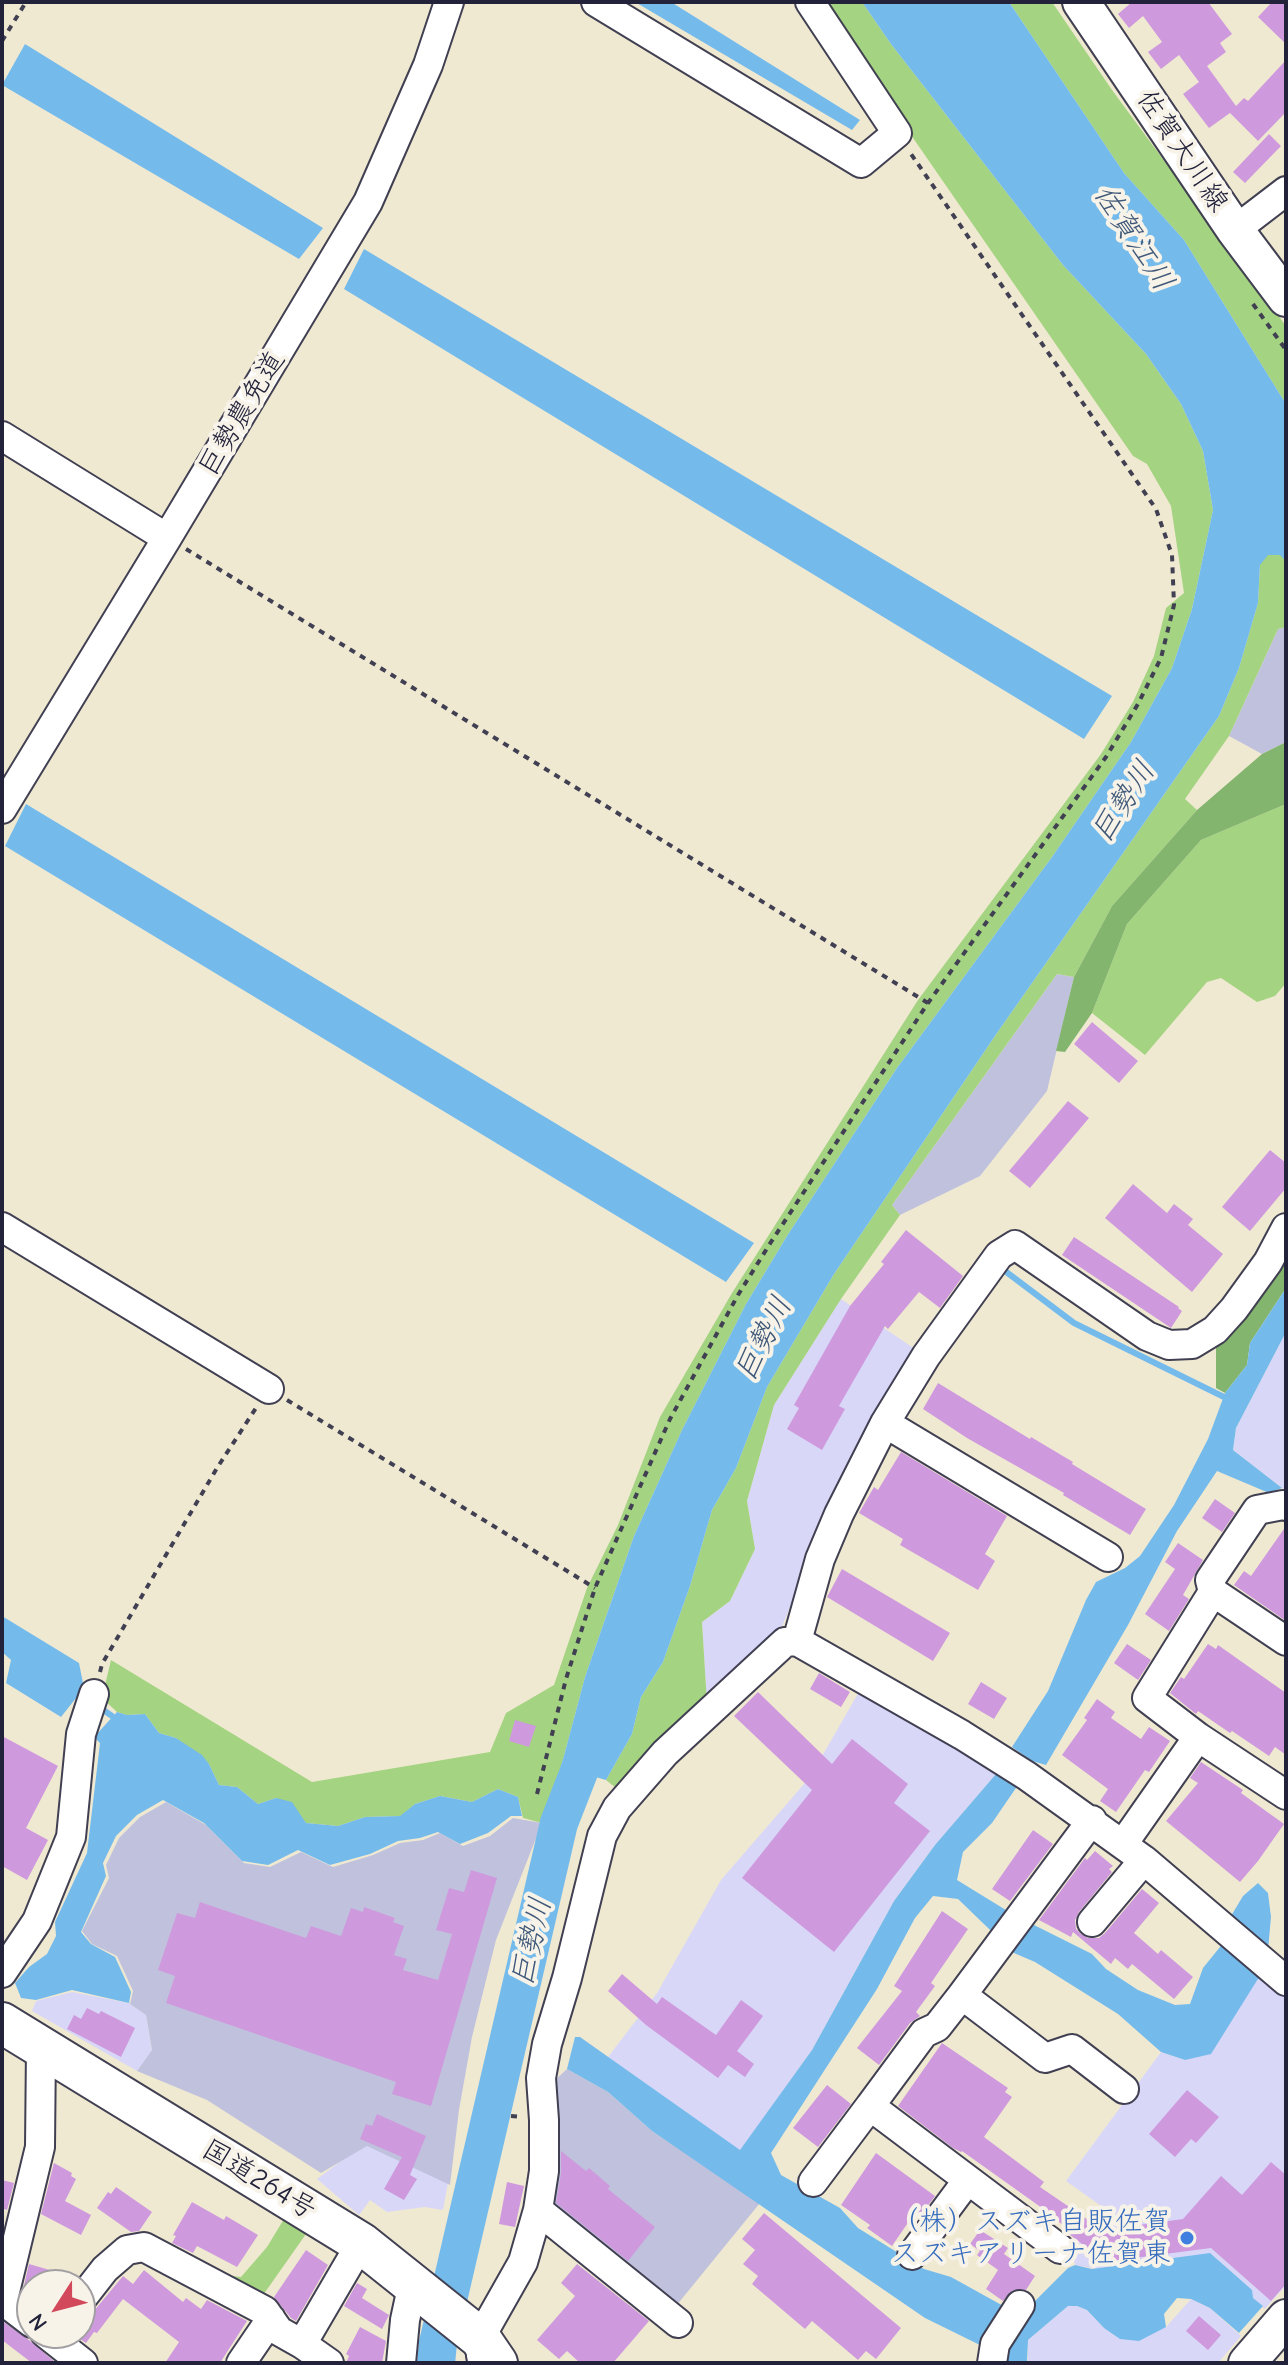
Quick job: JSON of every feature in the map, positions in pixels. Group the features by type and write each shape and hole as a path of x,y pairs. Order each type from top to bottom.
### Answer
{"highway":[{"name":"国道264号","path":"2,2023 361,2243 419,2288 482,2349"}],"main road":[{"name":"佐賀大川線","path":"1081,2 1235,230 1286,298"},
{"path":"1247,2363 1286,2318"}],"street":[{"name":"巨勢農免道","path":"2,809 368,202 428,65 449,2"},
{"path":"596,2 861,163 897,133 810,2"},
{"path":"1235,230 1286,191"},
{"path":"2,436 167,538"},
{"path":"2,1227 269,1389"},
{"path":"797,1641 820,1559 885,1423 926,1356 999,1255 1015,1245 1147,1336 1169,1345 1192,1344 1215,1330 1234,1309 1268,1262 1286,1228"},
{"path":"885,1423 1108,1557"},
{"path":"1286,1506 1257,1510 1210,1580 1213,1592 1286,1641"},
{"path":"1213,1592 1147,1698 1198,1737 1286,1795"},
{"path":"482,2349 523,2262 538,2210 544,2171 541,2078 602,1836 617,1808 665,1753 785,1642 797,1641 1027,1776 1134,1852 1276,1973"},
{"path":"2,1973 37,1921 71,1837 81,1734 94,1694"},
{"path":"1092,1922 1198,1737"},
{"path":"813,2182 924,2033 937,2027 962,1995 1092,1820"},
{"path":"962,1995 1045,2058 1072,2049 1124,2089"},
{"path":"3,2300 40,2147 41,2047"},
{"path":"870,2106 1060,2249"},
{"path":"912,2255 967,2181"},
{"path":"538,2210 678,2323"},
{"path":"302,2344 361,2243"},
{"path":"96,2281 127,2250 144,2247 265,2311 279,2331 329,2363"},
{"path":"401,2363 405,2320 419,2288"},
{"path":"241,2363 271,2319"},
{"path":"992,2363 995,2344 1009,2322"},
{"path":"66,2349 83,2363"}],"path":[{"path":"2,41 26,2"},
{"path":"537,1794 566,1679 595,1588 670,1419 738,1295 928,1003 1106,757 1161,658 1174,605 1172,555 1156,509 897,133"},
{"path":"167,538 928,1003"},
{"path":"94,1694 102,1664 217,1468 269,1389 595,1588"}],"shaded area":[{"path":"1286,627 1286,742 1262,754 1229,736 1278,629"},
{"path":"1057,974 1074,977 1047,1091 980,1176 900,1215 892,1205"},
{"path":"841,1299 918,1351 811,1556 781,1629 707,1704 702,1622 730,1601 755,1549 747,1501 774,1405"},
{"path":"1286,1332 1286,1491 1233,1450 1236,1428"},
{"path":"860,1690 981,1760 996,1774 935,1845 894,1901 812,2050 740,2151 608,2057 657,1993 721,1880 810,1777"},
{"path":"166,1802 206,1825 244,1863 270,1867 301,1852 333,1867 400,1843 423,1840 440,1833 463,1846 490,1836 513,1818 542,1823 496,1940 472,2037 450,2185 367,2146 321,2173 207,2100 137,2071 152,2050 146,2015 130,2004 133,1991 117,1956 92,1944 82,1931 109,1878 106,1865 119,1838 140,1817"},
{"path":"1261,1974 1286,1996 1286,2285 1265,2309 1253,2298 1075,2265 1072,2252 1104,2208 1066,2181 1161,2052 1185,2060"},
{"path":"72,1992 129,2003 146,2015 152,2051 137,2071 32,2011 36,2001"},
{"path":"567,2069 608,2092 652,2131 760,2203 676,2306 552,2208 554,2081"},
{"path":"364,2144 448,2183 443,2210 425,2207 387,2212 370,2200 359,2215 317,2179"},
{"path":"1191,2299 1210,2308 1241,2336 1218,2363 1028,2363 1028,2340 1068,2306 1087,2310 1104,2328 1166,2327"}],"green space":[{"path":"819,2 862,2 891,44 1063,265 1146,354 1181,404 1203,451 1213,510 1192,609 1172,668 1131,742 1052,857 897,1068 746,1304 682,1430 634,1536 585,1677 561,1767 542,1823 523,1818 518,1797 498,1789 472,1802 440,1796 415,1804 401,1816 365,1817 338,1826 306,1823 276,1798 258,1804 237,1787 219,1785 209,1764 176,1738 159,1733 145,1714 117,1712 102,1698 111,1660 312,1782 490,1752 506,1713 554,1685 587,1588 618,1525 660,1417 732,1293 918,1000 1101,754 1133,702 1154,656 1166,608 1184,593 1171,506 1147,464 1133,456"},
{"path":"1009,2 1052,2 1112,90 1286,326 1286,404 1184,240 1124,173"},
{"path":"1286,540 1286,627 1278,629 1229,736 1185,799 1197,810 1112,906 1074,977 1057,974 892,1205 900,1215 841,1299 774,1405 747,1501 755,1549 730,1601 702,1622 707,1704 621,1792 606,1780 632,1734 641,1697 663,1662 712,1510 736,1468 767,1387 834,1274 997,1033 1219,716 1239,668 1258,603 1258,547"},
{"path":"1286,742 1286,804 1201,840 1127,924 1092,1013 1065,1052 1056,1051 1074,977 1112,906 1197,810 1262,754"},
{"path":"1286,804 1286,983 1275,996 1257,1002 1221,978 1207,982 1145,1055 1092,1013 1127,924 1201,840"},
{"path":"1286,1257 1286,1288 1250,1343 1247,1365 1225,1393 1216,1388 1216,1347"},
{"path":"284,2219 306,2234 261,2298 214,2274 241,2277 267,2247"}],"water":[{"path":"635,2 671,2 860,120 852,130"},
{"name":"佐賀江川","path":"862,2 1009,2 1124,173 1184,240 1286,404 1286,561 1280,555 1268,555 1260,565 1258,603 1239,668 1219,716 997,1033 834,1274 767,1387 736,1468 712,1510 663,1662 641,1697 632,1734 606,1780 561,1767 585,1677 634,1536 682,1430 746,1304 787,1236 897,1068 1052,857 1131,742 1172,668 1192,609 1213,510 1203,451 1181,404 1146,354 1063,265 891,44"},
{"path":"25,44 323,228 299,259 2,85"},
{"path":"364,249 1112,696 1084,739 344,289"},
{"path":"26,804 754,1243 726,1282 5,846"},
{"path":"1286,1288 1286,1332 1236,1428 1233,1450 1282,1488 1269,1493 1217,1471 1177,1531 1128,1625 1046,1765 1032,1761 1012,1747 1048,1691 1086,1600 1096,1582 1125,1568 1140,1556 1174,1505 1208,1439 1225,1393 1247,1365 1250,1343"},
{"path":"2,1616 79,1663 84,1688 61,1717 6,1683 11,1660 2,1652"},
{"path":"117,1712 145,1714 159,1733 176,1738 202,1755 219,1785 237,1787 258,1804 276,1798 292,1802 306,1823 338,1826 365,1817 400,1816 415,1804 440,1796 472,1802 498,1789 518,1797 522,1816 511,1816 488,1833 460,1844 438,1832 398,1841 370,1854 330,1865 298,1850 268,1865 242,1861 204,1823 163,1800 137,1815 116,1836 103,1863 106,1876 81,1932 91,1944 115,1957 131,1992 129,2003 72,1990 36,2000 21,1998 15,1983 29,1967 47,1954 56,1936 55,1922 87,1853 100,1743 94,1737"},
{"path":"996,1774 1018,1785 992,1823 963,1852 957,1880 1014,1915 1092,1954 1106,1969 1138,1990 1175,2005 1190,2004 1203,1968 1224,1942 1228,1921 1243,1896 1258,1883 1268,1893 1271,1917 1268,1950 1261,1974 1211,2054 1185,2060 1161,2052 1118,2014 1035,1962 1014,1953 958,1899 933,1896 915,1918 877,1989 771,2153 781,2175 840,2208 858,2228 924,2269 951,2277 1007,2308 984,2347 925,2318 652,2131 608,2092 567,2069 575,2037 580,2037 740,2150 812,2050 894,1901 935,1845"},
{"path":"1210,2253 1252,2290 1253,2298 1263,2306 1239,2333 1210,2308 1191,2299 1177,2298 1164,2314 1166,2327 1139,2341 1120,2339 1087,2310 1068,2306 1028,2340 1027,2363 999,2363 1018,2318 1068,2268 1075,2265 1092,2269"}],"building":[{"path":"1132,2 1208,2 1232,34 1220,43 1226,52 1207,66 1236,106 1244,98 1248,101 1286,60 1286,112 1258,141 1230,113 1209,128 1183,94 1199,82 1179,55 1161,69 1148,52 1162,42 1143,16 1129,28 1118,14"},
{"path":"1272,2 1286,2 1286,44 1258,17"},
{"path":"1269,134 1281,146 1245,183 1233,172"},
{"path":"1092,1022 1138,1061 1119,1083 1074,1044"},
{"path":"1068,1101 1089,1118 1030,1188 1009,1171"},
{"path":"1270,1150 1286,1163 1286,1188 1250,1231 1222,1207"},
{"path":"1133,1184 1167,1213 1174,1204 1193,1219 1188,1225 1223,1254 1192,1292 1105,1218"},
{"path":"906,1230 963,1276 940,1308 919,1292 888,1329 885,1326 839,1406 845,1409 822,1450 787,1429 799,1408 794,1405 850,1306 884,1264 881,1262"},
{"path":"1074,1237 1179,1307 1182,1311 1171,1328 1062,1255"},
{"path":"938,1383 1146,1509 1130,1535 923,1409"},
{"path":"901,1452 1007,1516 985,1554 995,1561 978,1590 900,1545 903,1539 859,1513 874,1487 878,1490"},
{"path":"1215,1499 1235,1513 1222,1532 1202,1518"},
{"path":"1286,1526 1286,1621 1234,1585 1244,1571 1251,1576"},
{"path":"1178,1543 1203,1560 1183,1595 1189,1599 1169,1631 1145,1614 1175,1569 1165,1562"},
{"path":"842,1569 950,1633 933,1661 827,1597"},
{"path":"1127,1644 1151,1660 1138,1680 1114,1663"},
{"path":"1208,1644 1216,1649 1218,1645 1286,1693 1286,1755 1275,1747 1269,1756 1198,1711 1196,1714 1170,1693 1181,1677 1184,1679"},
{"path":"819,1673 850,1692 841,1707 810,1689"},
{"path":"981,1682 1007,1698 994,1719 968,1704"},
{"path":"758,1692 832,1764 852,1739 908,1784 894,1803 930,1831 834,1952 742,1878 812,1790 734,1716"},
{"path":"1097,1699 1115,1712 1111,1718 1141,1739 1149,1727 1170,1741 1116,1812 1100,1801 1108,1789 1062,1755 1087,1720 1084,1718"},
{"path":"515,1720 536,1726 529,1747 509,1741"},
{"path":"2,1736 58,1766 26,1828 48,1840 27,1880 2,1866"},
{"path":"1201,1762 1243,1790 1241,1793 1284,1824 1240,1882 1166,1821 1198,1783 1190,1778"},
{"path":"1033,1830 1053,1844 1010,1901 992,1889"},
{"path":"1095,1851 1113,1866 1109,1869 1112,1872 1079,1912 1075,1920 1076,1929 1088,1938 1099,1938 1142,1889 1159,1903 1134,1933 1158,1954 1161,1950 1193,1977 1174,1999 1132,1964 1128,1969 1115,1958 1111,1964 1073,1932 1071,1937 1039,1920 1085,1858 1087,1860"},
{"path":"471,1870 497,1878 431,2106 392,2094 396,2082 166,2003 175,1976 158,1970 177,1913 195,1918 200,1902 306,1938 311,1926 341,1936 351,1908 363,1912 364,1907 395,1918 393,1922 404,1926 394,1955 407,1959 403,1970 438,1980 452,1934 436,1930 449,1888 464,1892"},
{"path":"942,1911 968,1929 931,1983 935,1986 916,2012 920,2016 910,2023 879,2065 857,2048 902,1991 894,1986"},
{"path":"622,1974 657,2004 662,1997 716,2035 741,2000 763,2016 737,2051 754,2064 745,2077 728,2065 718,2078 646,2025 608,1991"},
{"path":"87,2008 99,2014 101,2011 135,2028 121,2057 67,2029 74,2015 81,2019"},
{"path":"942,2043 1008,2088 1005,2092 1012,2097 984,2137 1044,2182 1040,2187 1103,2230 1183,2219 1221,2176 1242,2195 1271,2162 1286,2175 1286,2284 1271,2301 1211,2248 1096,2263 1081,2243 1062,2229 1064,2226 1056,2218 962,2151 953,2148 898,2106"},
{"path":"827,2085 851,2104 818,2147 793,2128"},
{"path":"1187,2090 1219,2117 1196,2143 1191,2139 1175,2157 1149,2134"},
{"path":"377,2114 426,2136 410,2175 417,2179 404,2200 384,2189 402,2157 360,2139 366,2124 372,2126"},
{"path":"561,2151 586,2171 589,2168 610,2186 608,2189 655,2227 628,2261 556,2203"},
{"path":"876,2153 935,2196 921,2215 916,2211 892,2246 867,2228 870,2225 841,2205"},
{"path":"54,2163 72,2173 71,2176 76,2179 65,2201 91,2215 81,2235 41,2214"},
{"path":"2,2180 14,2183 7,2210 2,2208"},
{"path":"507,2182 524,2186 515,2227 499,2224"},
{"path":"116,2187 152,2212 139,2231 131,2232 97,2208 108,2192 111,2194"},
{"path":"192,2202 224,2220 226,2216 258,2235 237,2267 197,2246 193,2253 172,2243 176,2236 173,2235"},
{"path":"764,2213 901,2328 876,2359 866,2351 858,2360 812,2321 805,2329 752,2284 758,2276 743,2264 755,2250 742,2239"},
{"path":"980,2230 1008,2248 1004,2254 1035,2276 1026,2290 1013,2290 1003,2301 986,2289 998,2270 977,2255 980,2251 970,2244"},
{"path":"306,2250 328,2265 296,2321 274,2297"},
{"path":"29,2264 46,2269 28,2269"},
{"path":"577,2264 649,2321 613,2363 580,2363 567,2351 559,2359 537,2340 575,2296 561,2283"},
{"path":"144,2270 183,2302 186,2298 201,2309 207,2300 247,2321 220,2363 165,2363 179,2342 123,2299 96,2333 96,2308 123,2276 133,2284"},
{"path":"357,2283 367,2289 362,2298 389,2315 382,2329 344,2306"},
{"path":"1199,2316 1221,2335 1208,2350 1186,2331"},
{"path":"2,2321 16,2331 16,2349 40,2349 56,2363 32,2363 2,2340"},
{"path":"360,2327 386,2341 382,2363 346,2363 349,2356 346,2354"}],"waterway":[{"path":"1005,1271 1074,1323 1230,1400"},
{"path":"99,1707 112,1716"},
{"name":"巨勢川","path":"436,2363 438,2343 559,1823 598,1723"}],"place":[{"name":"（株）スズキ自販佐賀 スズキアリーナ佐賀東","path":"1187,2238"}]}
